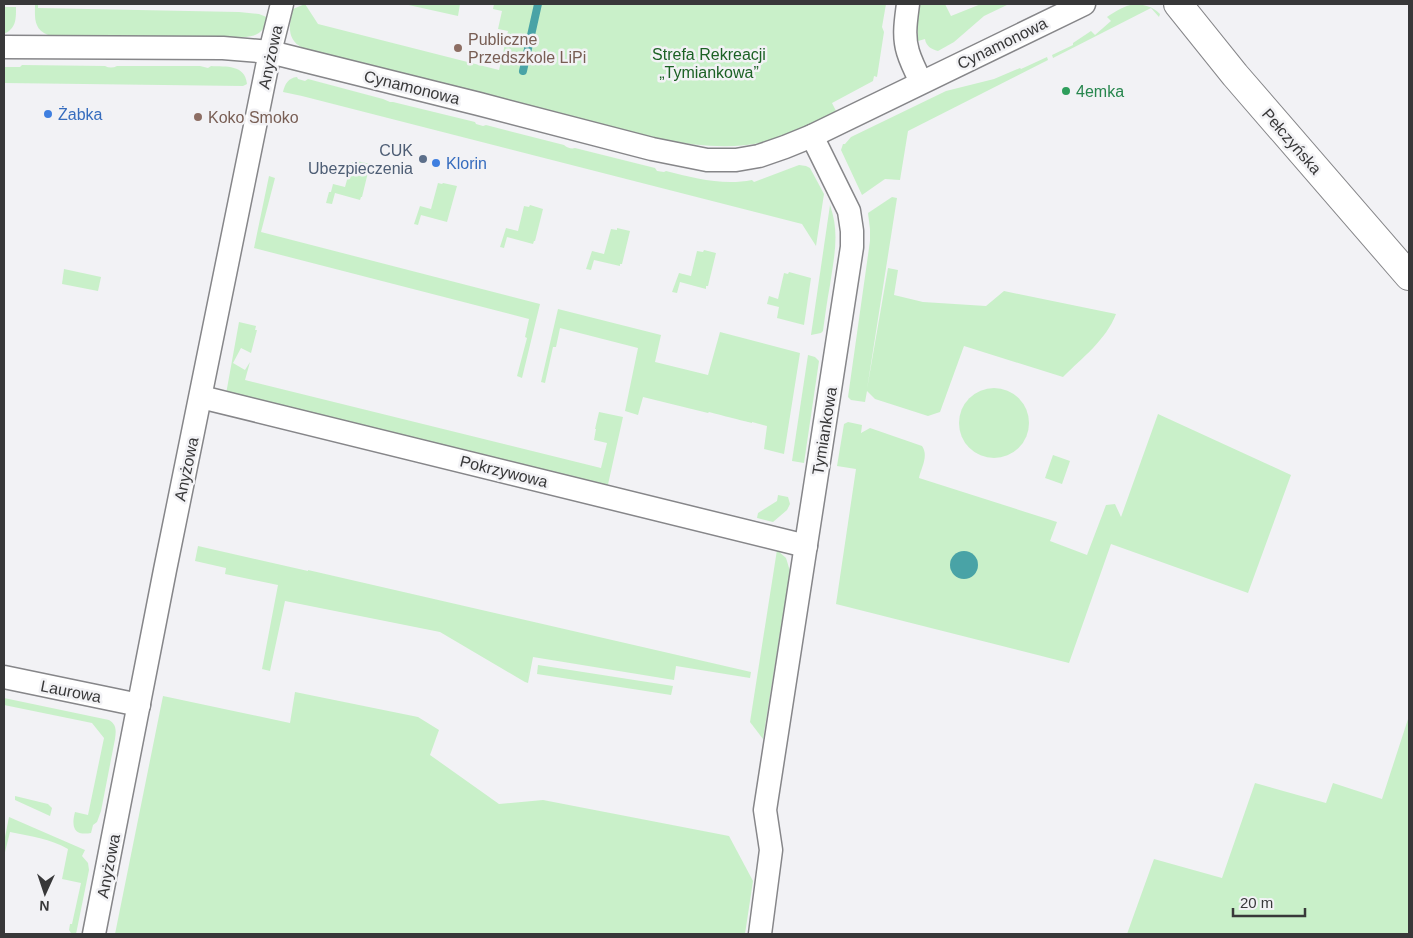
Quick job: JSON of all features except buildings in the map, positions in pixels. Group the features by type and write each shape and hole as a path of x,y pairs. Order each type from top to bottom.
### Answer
{"main road":[{"name":"Pełczyńska","path":"1178,4 1240,82 1409,276"}],"street":[{"name":"Anyżowa","path":"94,934 270,52 282,4"},
{"path":"812,136 921,82 906,45 905,30 908,4"},
{"name":"Cynamonowa","path":"921,82 1084,4"},
{"name":"Cynamonowa","path":"4,47 223,48 270,52 652,149 716,161 745,159 785,147 812,136"},
{"name":"Tymiankowa","path":"760,934 771,850 765,810 849,268 852,231 849,211 812,136"},
{"name":"Pokrzywowa","path":"201,396 806,546"},
{"name":"Laurowa","path":"4,678 139,705"}],"green space":[{"path":"35,4 38,4 38,8 239,12 259,14 269,18 260,32 246,37 48,35 37,26"},
{"name":"Strefa Rekreacji „Tymiankowa”","path":"305,4 318,24 499,70 508,31 498,29 502,11 493,9 494,4 886,4 877,77 874,76 873,81 832,103 836,111 803,128 768,141 729,146 690,144 664,140 303,48 291,36 290,20 293,9"},
{"path":"404,4 460,4 458,16"},
{"path":"920,4 945,4 951,16 981,4 1009,4 984,16 954,42 938,51 929,47 925,39 918,41 917,26"},
{"path":"1134,4 1145,5 1151,8 1053,58 1052,55 1073,45 1073,43 1091,31 1095,35 1111,21 1107,17 1120,9"},
{"path":"4,7 16,7 16,16 15,23 11,29 4,34"},
{"path":"1151,8 1157,11 1160,14 1159,17"},
{"path":"1047,57 1048,60 908,131 900,180 885,179 862,195 841,150 843,144 851,137 946,91 994,79"},
{"path":"22,65 105,66 111,68 117,66 228,67 243,73 247,84 243,86 4,83 4,67 20,67"},
{"path":"297,77 305,81 308,79 390,102 475,122 483,126 486,125 570,148 655,168 657,171 666,171 698,179 719,182 752,180 754,182 799,165 806,166 810,168 824,194 816,246 802,224 283,92 287,82"},
{"path":"357,161 370,164 360,200 335,193 332,204 326,203 333,184 345,187 352,162 356,163"},
{"path":"269,176 275,178 261,232 540,304 522,378 517,376 527,338 525,337 529,319 254,248"},
{"path":"438,183 457,186 447,222 421,215 418,225 414,224 420,206 431,209"},
{"path":"892,197 897,198 867,389 888,268 898,270 894,295 923,302 986,306 1004,291 1116,314 1112,323 1093,348 1063,377 964,346 940,412 928,416 875,399 867,391 865,402 851,400 848,397 870,241 868,213"},
{"path":"530,205 543,209 533,244 507,237 504,248 500,247 506,228 518,231 524,206 529,207"},
{"path":"830,205 835,225 833,265 823,331 811,335"},
{"path":"617,228 630,231 622,264 620,266 594,260 591,270 586,269 592,251 604,254 611,229 617,230"},
{"path":"704,250 716,253 706,289 680,282 677,293 672,292 679,273 691,276 697,251 703,252"},
{"path":"64,269 101,277 98,291 62,284"},
{"path":"789,272 811,278 804,325 777,318 779,307 767,304 769,296 778,299 784,273 788,274"},
{"path":"558,309 661,335 655,362 708,375 720,332 800,353 784,454 764,449 767,426 643,397 638,415 625,411 638,348 560,328 556,347 553,347 545,383 541,382"},
{"path":"239,322 256,326 255,330 257,330 251,353 241,348 233,363 245,370 250,362 245,380 601,468 607,443 594,440 599,412 623,417 607,489 226,394"},
{"path":"808,355 815,357 819,361 804,463 792,461"},
{"path":"994,388 1007,391 1019,398 1026,410 1029,423 1026,436 1019,448 1007,455 994,458 981,455 969,448 962,436 959,423 962,410 969,398 981,391"},
{"path":"1158,414 1291,475 1248,593 1111,544 1069,663 836,604 856,469 837,466 844,424 848,422 862,425 861,433 870,428 922,446 925,458 919,478 1057,522 1050,541 1087,555 1106,505 1115,504 1121,517"},
{"path":"1053,455 1070,461 1062,484 1045,478"},
{"path":"778,495 788,497 790,504 787,510 773,522 757,518 758,513 777,501"},
{"path":"198,546 751,672 750,678 676,666 674,680 533,657 528,683 440,632 285,601 270,671 262,669 278,585 225,574 226,568 195,561"},
{"path":"777,550 786,558 790,571 763,739 750,722"},
{"path":"538,665 673,686 671,695 537,674"},
{"path":"295,692 418,717 439,730 430,755 499,804 543,800 729,836 753,881 745,934 115,934 163,696 290,723"},
{"path":"4,698 109,720 115,726 115,739 101,811 91,833 77,832 73,822 75,812 88,815 104,738 92,723 4,705"},
{"path":"1409,716 1409,934 1127,934 1154,859 1222,878 1255,783 1326,803 1333,783 1382,799"},
{"path":"15,796 48,804 52,808 50,816 15,800"},
{"path":"9,817 85,850 82,856 88,863 89,870 76,934 71,933 69,930 81,883 62,879 68,849 47,840 10,832 4,856 4,842"}],"water":[{"path":"964,551 974,555 978,565 974,575 964,579 954,575 950,565 954,555"}],"waterway":[{"path":"523,71 538,4"}],"place":[{"name":"Publiczne Przedszkole LiPi","path":"458,48"},
{"name":"4emka","path":"1066,91"},
{"name":"Żabka","path":"48,114"},
{"name":"Koko Smoko","path":"198,117"},
{"name":"CUK Ubezpieczenia","path":"423,159"},
{"name":"Klorin","path":"436,163"}]}
